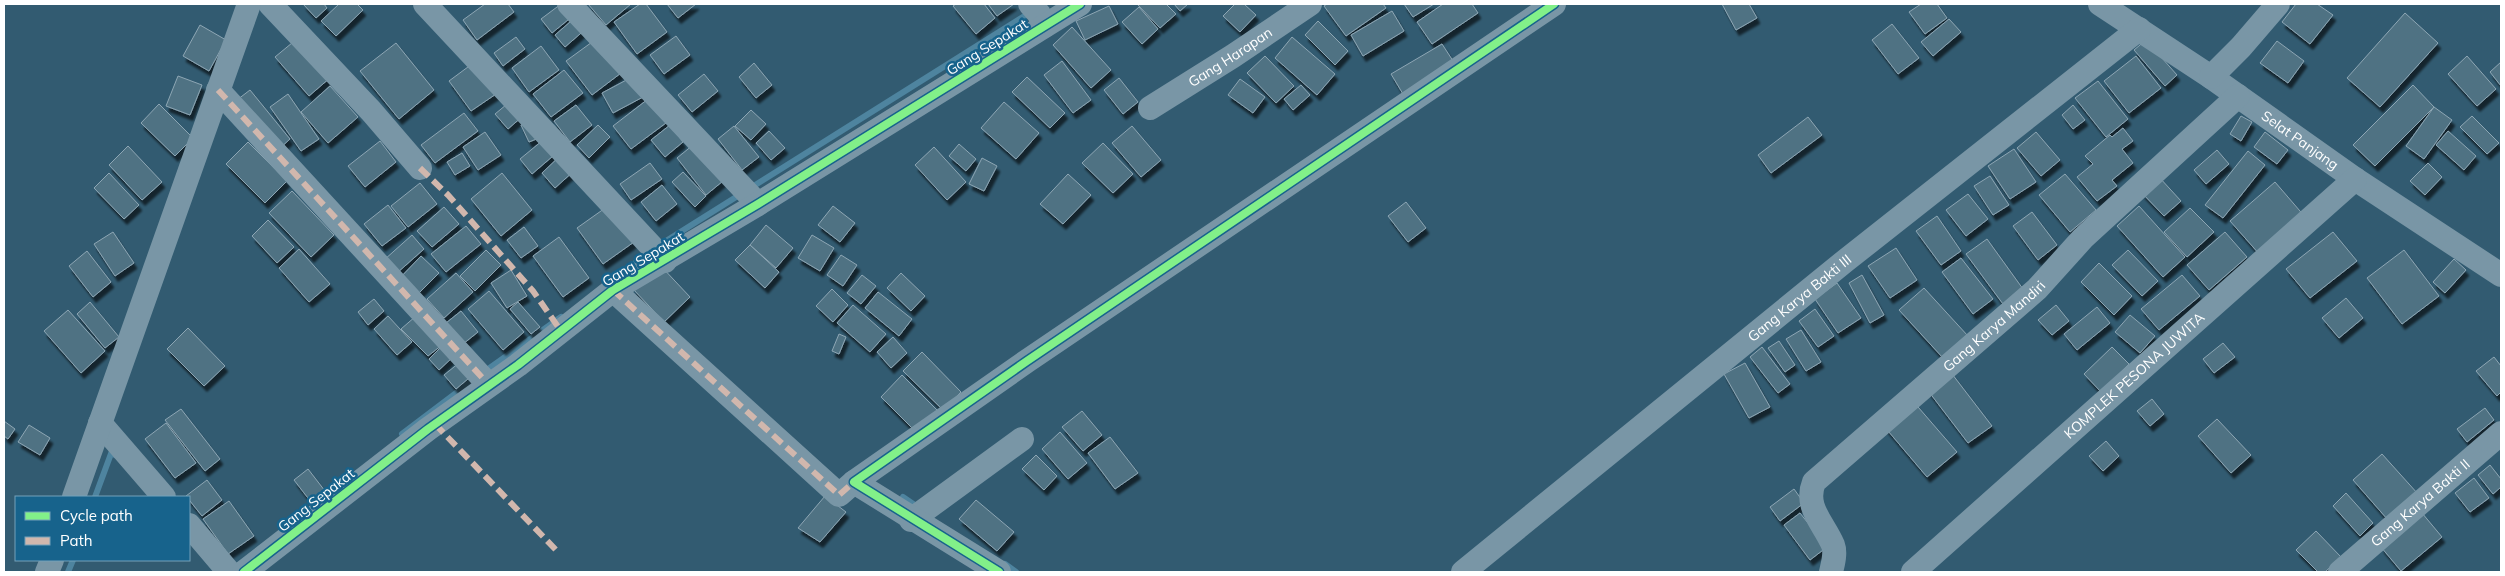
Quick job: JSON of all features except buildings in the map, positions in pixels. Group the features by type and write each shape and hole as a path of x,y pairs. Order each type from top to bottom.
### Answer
{"street":[{"path":"74,496 249,4"},
{"path":"270,4 371,111 420,168"},
{"path":"425,4 659,253"},
{"path":"569,4 755,201"},
{"name":"Gang Sepakat","path":"244,572 428,429 483,379 613,290 659,253 755,201 1038,15 1080,4"},
{"name":"Gang Harapan","path":"1150,108 1233,56 1310,4"},
{"path":"613,290 839,495 854,482 1044,350 1554,4"},
{"name":"Selat Panjang","path":"2100,4 2211,76 2355,179 2501,275"},
{"path":"2211,76 2241,47 2278,4"},
{"name":"Gang Karya Bakti III","path":"1463,572 1845,261 2139,29"},
{"path":"218,90 483,379"},
{"name":"Gang Karya Mandiri","path":"1830,572 1834,559 1833,546 1812,506 1810,497 1814,482 2037,290 2083,238 2238,96"},
{"name":"KOMPLEK PESONA JUWITA","path":"1913,572 2355,179"},
{"path":"100,423 163,496"},
{"name":"Gang Karya Bakti II","path":"2340,572 2501,432"},
{"path":"921,514 1022,439"},
{"path":"854,482 921,514 924,524 998,572"},
{"path":"190,527 229,572"}],"waterway":[{"path":"658,246 1031,12"},
{"path":"626,270 650,252"},
{"path":"484,372 561,317"},
{"path":"402,434 476,378"},
{"path":"95,496 112,451 115,455"},
{"path":"903,497 919,508"},
{"path":"68,572 73,561"},
{"path":"1005,564 1016,572"}],"marked path":[{"path":"218,90 489,385"},
{"path":"420,168 448,195 533,291 561,331"},
{"path":"613,290 839,495 854,482"},
{"path":"435,424 558,552"}],"cycle path":[{"path":"244,572 428,429 518,365 613,290 758,204 1080,4"},
{"path":"999,572 854,482 1027,361 1554,4"}]}
